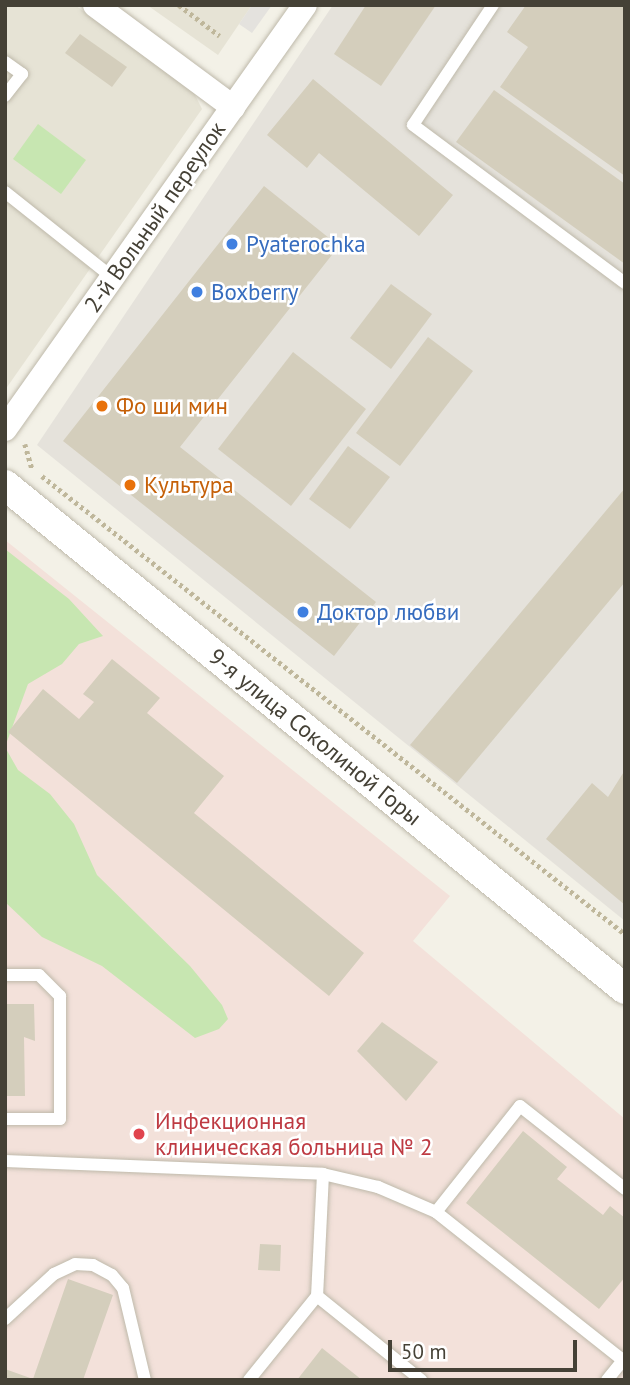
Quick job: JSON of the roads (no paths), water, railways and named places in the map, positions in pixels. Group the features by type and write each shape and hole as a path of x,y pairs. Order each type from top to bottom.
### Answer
{"street":[{"path":"95,5 233,107"},
{"name":"2-й Вольный переулок","path":"15,436 112,277 305,5"},
{"name":"9-я улица Соколиной Горы","path":"5,485 625,989"}],"lane":[{"path":"493,5 412,125 625,283"},
{"path":"5,62 22,74 5,96"},
{"path":"5,192 112,277"},
{"path":"5,975 39,975 60,996 60,1119 5,1119"},
{"path":"436,1212 520,1106 625,1189"},
{"path":"5,1161 323,1174 378,1187 436,1212 624,1360 607,1380"},
{"path":"250,1380 317,1296 323,1174"},
{"path":"5,1319 54,1273 75,1264 93,1265 112,1275 123,1289 145,1380"},
{"path":"317,1296 421,1380"}],"place":[{"name":"Pyaterochka","path":"232,244"},
{"name":"Boxberry","path":"197,292"},
{"name":"Фо ши мин","path":"102,406"},
{"name":"Культура","path":"130,485"},
{"name":"Доктор любви","path":"303,612"},
{"name":"Инфекционная клиническая больница № 2","path":"139,1134"}]}
